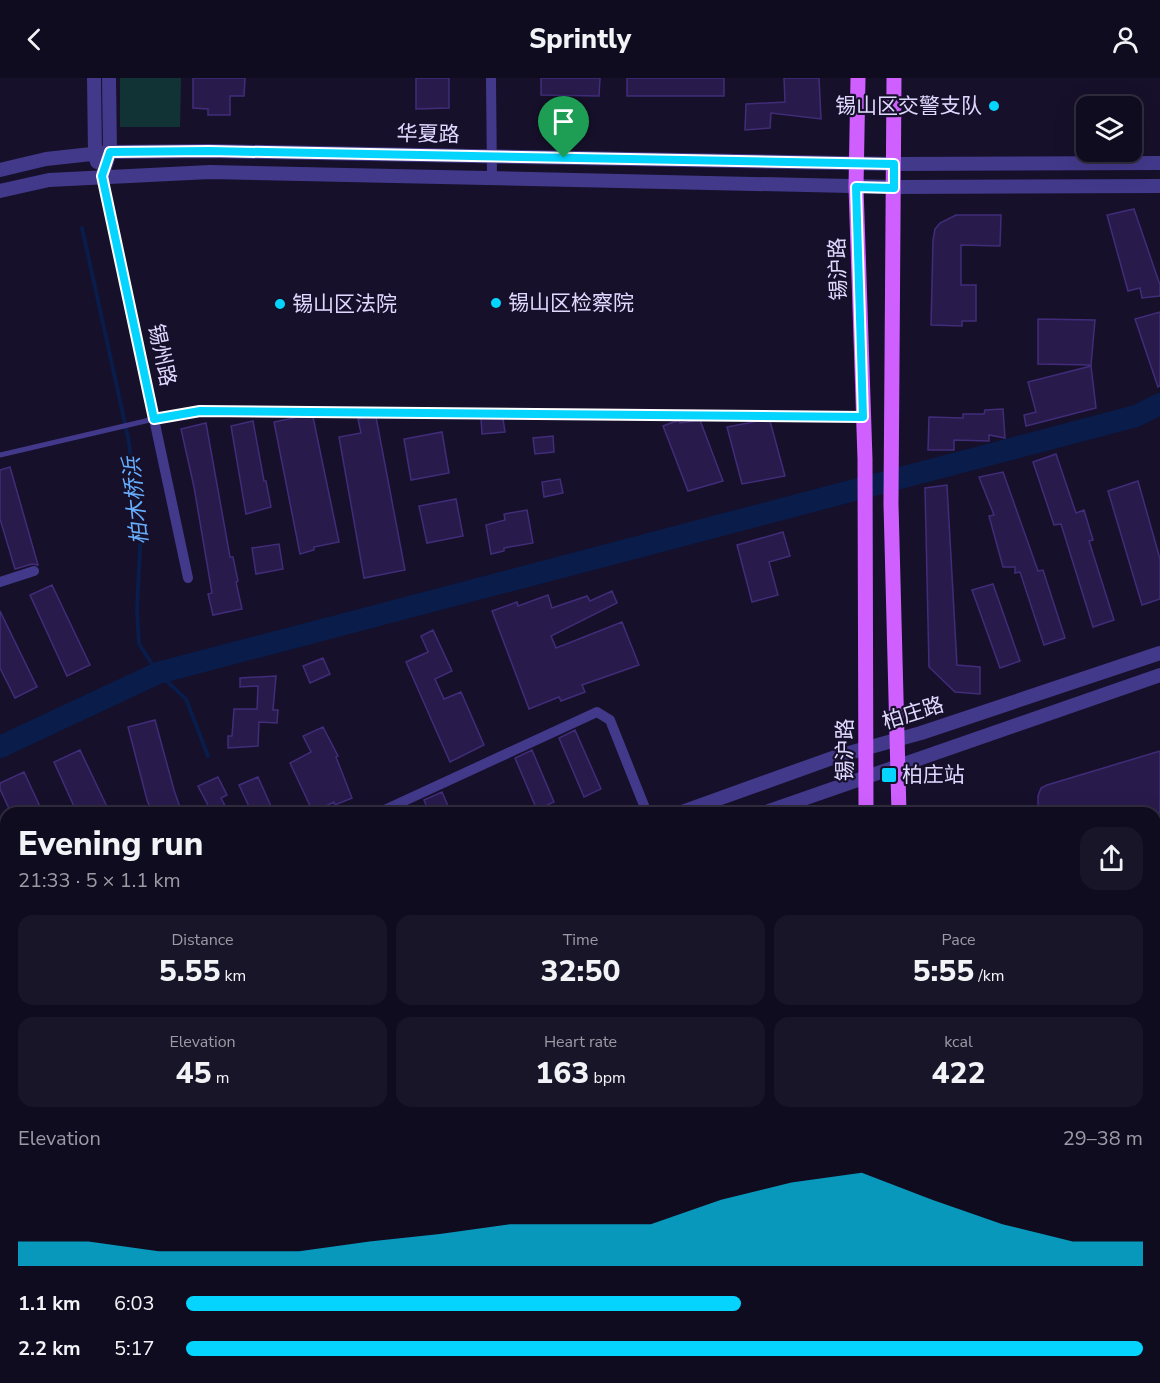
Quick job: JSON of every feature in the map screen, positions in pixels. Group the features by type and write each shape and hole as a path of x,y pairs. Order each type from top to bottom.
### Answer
{"main road":[{"name":"锡沪路","path":"858,78 856,187 865,459 866,807"},
{"path":"894,78 891,504 899,807"}],"street":[{"name":"锡州路","path":"94,78 95,154 102,176 188,578"},
{"path":"102,176 110,152 109,78"},
{"path":"491,78 492,178"},
{"name":"华夏路","path":"0,170 46,159 110,152 491,156 894,164 1160,164"},
{"name":"华夏路","path":"0,191 49,180 210,172 894,188 1160,186"},
{"path":"0,582 34,571"},
{"name":"柏庄路","path":"697,807 1160,653"},
{"name":"柏庄路","path":"780,807 1160,675"},
{"path":"391,807 597,712 610,720 645,807"}],"lane":[{"path":"0,455 154,419 200,411 863,417"}],"green space":[{"path":"120,78 181,78 180,127 120,127"}],"building":[{"path":"193,78 245,78 244,96 230,96 230,115 208,115 208,109 193,108"},
{"path":"416,78 449,78 449,108 416,109"},
{"path":"541,78 600,78 599,96 541,95"},
{"path":"627,78 724,78 724,96 627,96"},
{"path":"784,78 819,78 821,119 771,113 770,128 745,130 746,104 785,102"},
{"path":"1134,209 1160,285 1160,296 1142,298 1140,288 1128,291 1107,215"},
{"path":"956,215 1001,215 1000,246 961,245 961,285 976,285 976,321 962,321 962,326 931,325 935,229 940,223"},
{"path":"1160,312 1160,386 1158,387 1135,319"},
{"path":"1038,319 1095,320 1091,365 1038,364"},
{"path":"1091,366 1096,408 1026,426 1024,415 1036,412 1028,382"},
{"path":"1003,409 1005,438 989,435 989,441 954,440 954,450 928,450 929,417 963,418 963,414 984,414 985,410"},
{"path":"298,417 313,417 339,542 314,547 314,550 300,554 274,422"},
{"path":"376,417 405,570 364,578 339,437 361,433 358,419"},
{"path":"481,418 503,419 505,432 482,434"},
{"path":"679,420 680,423 700,420 723,481 688,491 663,426"},
{"path":"253,421 271,507 246,514 231,426"},
{"path":"770,421 785,476 742,484 727,427"},
{"path":"206,423 230,557 233,557 242,609 213,615 208,594 212,593 194,487 181,429"},
{"path":"442,432 449,473 411,480 404,439"},
{"path":"553,436 554,452 535,454 533,438"},
{"path":"1056,454 1076,513 1084,510 1093,540 1089,541 1114,620 1093,627 1061,524 1054,525 1033,462"},
{"path":"10,467 38,565 32,564 15,569 0,519 0,470"},
{"path":"1003,472 1038,571 1043,570 1065,638 1044,645 1020,572 1015,573 1015,567 1003,567 989,516 994,515 979,477"},
{"path":"560,479 563,493 544,497 542,482"},
{"path":"1138,481 1160,559 1160,599 1142,605 1108,491"},
{"path":"947,485 957,665 980,667 980,694 955,692 929,667 925,488"},
{"path":"456,499 463,536 427,543 419,506"},
{"path":"527,510 533,543 504,548 504,551 491,554 486,525 505,520 504,514"},
{"path":"783,532 790,556 769,562 778,595 752,602 737,545"},
{"path":"279,544 283,569 256,574 252,548"},
{"path":"993,584 1020,661 1000,668 972,590"},
{"path":"52,585 90,665 67,676 30,595"},
{"path":"612,591 617,603 551,636 556,648 622,622 639,665 582,685 585,692 561,701 559,697 529,709 492,611 517,602 518,606 548,595 552,608 587,596 590,601"},
{"path":"0,611 37,687 15,698 0,668"},
{"path":"433,630 452,671 435,679 444,699 461,692 484,745 450,762 406,662 428,652 421,636"},
{"path":"323,658 330,674 310,683 303,666"},
{"path":"276,676 273,710 278,710 277,723 259,722 258,746 228,748 228,736 232,736 234,709 257,709 258,686 240,687 240,678"},
{"path":"155,720 180,807 150,807 128,727"},
{"path":"323,727 338,756 336,757 352,798 335,805 334,802 324,807 311,807 290,763 311,752 303,736"},
{"path":"575,730 601,789 584,797 559,738"},
{"path":"80,750 107,807 74,807 54,762"},
{"path":"532,750 554,802 543,807 536,807 515,758"},
{"path":"1160,751 1160,807 1039,807 1038,796 1041,788"},
{"path":"24,772 40,807 8,807 0,789 0,783"},
{"path":"218,777 227,795 221,798 226,807 209,807 198,786"},
{"path":"258,777 271,807 249,807 239,785"},
{"path":"442,792 448,807 427,807 424,800"}],"waterway":[{"name":"柏木桥浜","path":"82,228 128,437 141,526 137,610 139,644 158,673 186,699 208,756"},
{"path":"0,747 158,673 1136,416 1160,404"}],"place":[{"name":"锡山区交警支队","path":"994,106"},
{"name":"锡山区检察院","path":"496,303"},
{"name":"锡山区法院","path":"280,304"},
{"name":"柏庄站","path":"889,775"}],"route":[{"path":"209,151 564,158 894,164 894,188 856,187 863,417 200,411 154,419 102,176 110,152 209,151"}]}
